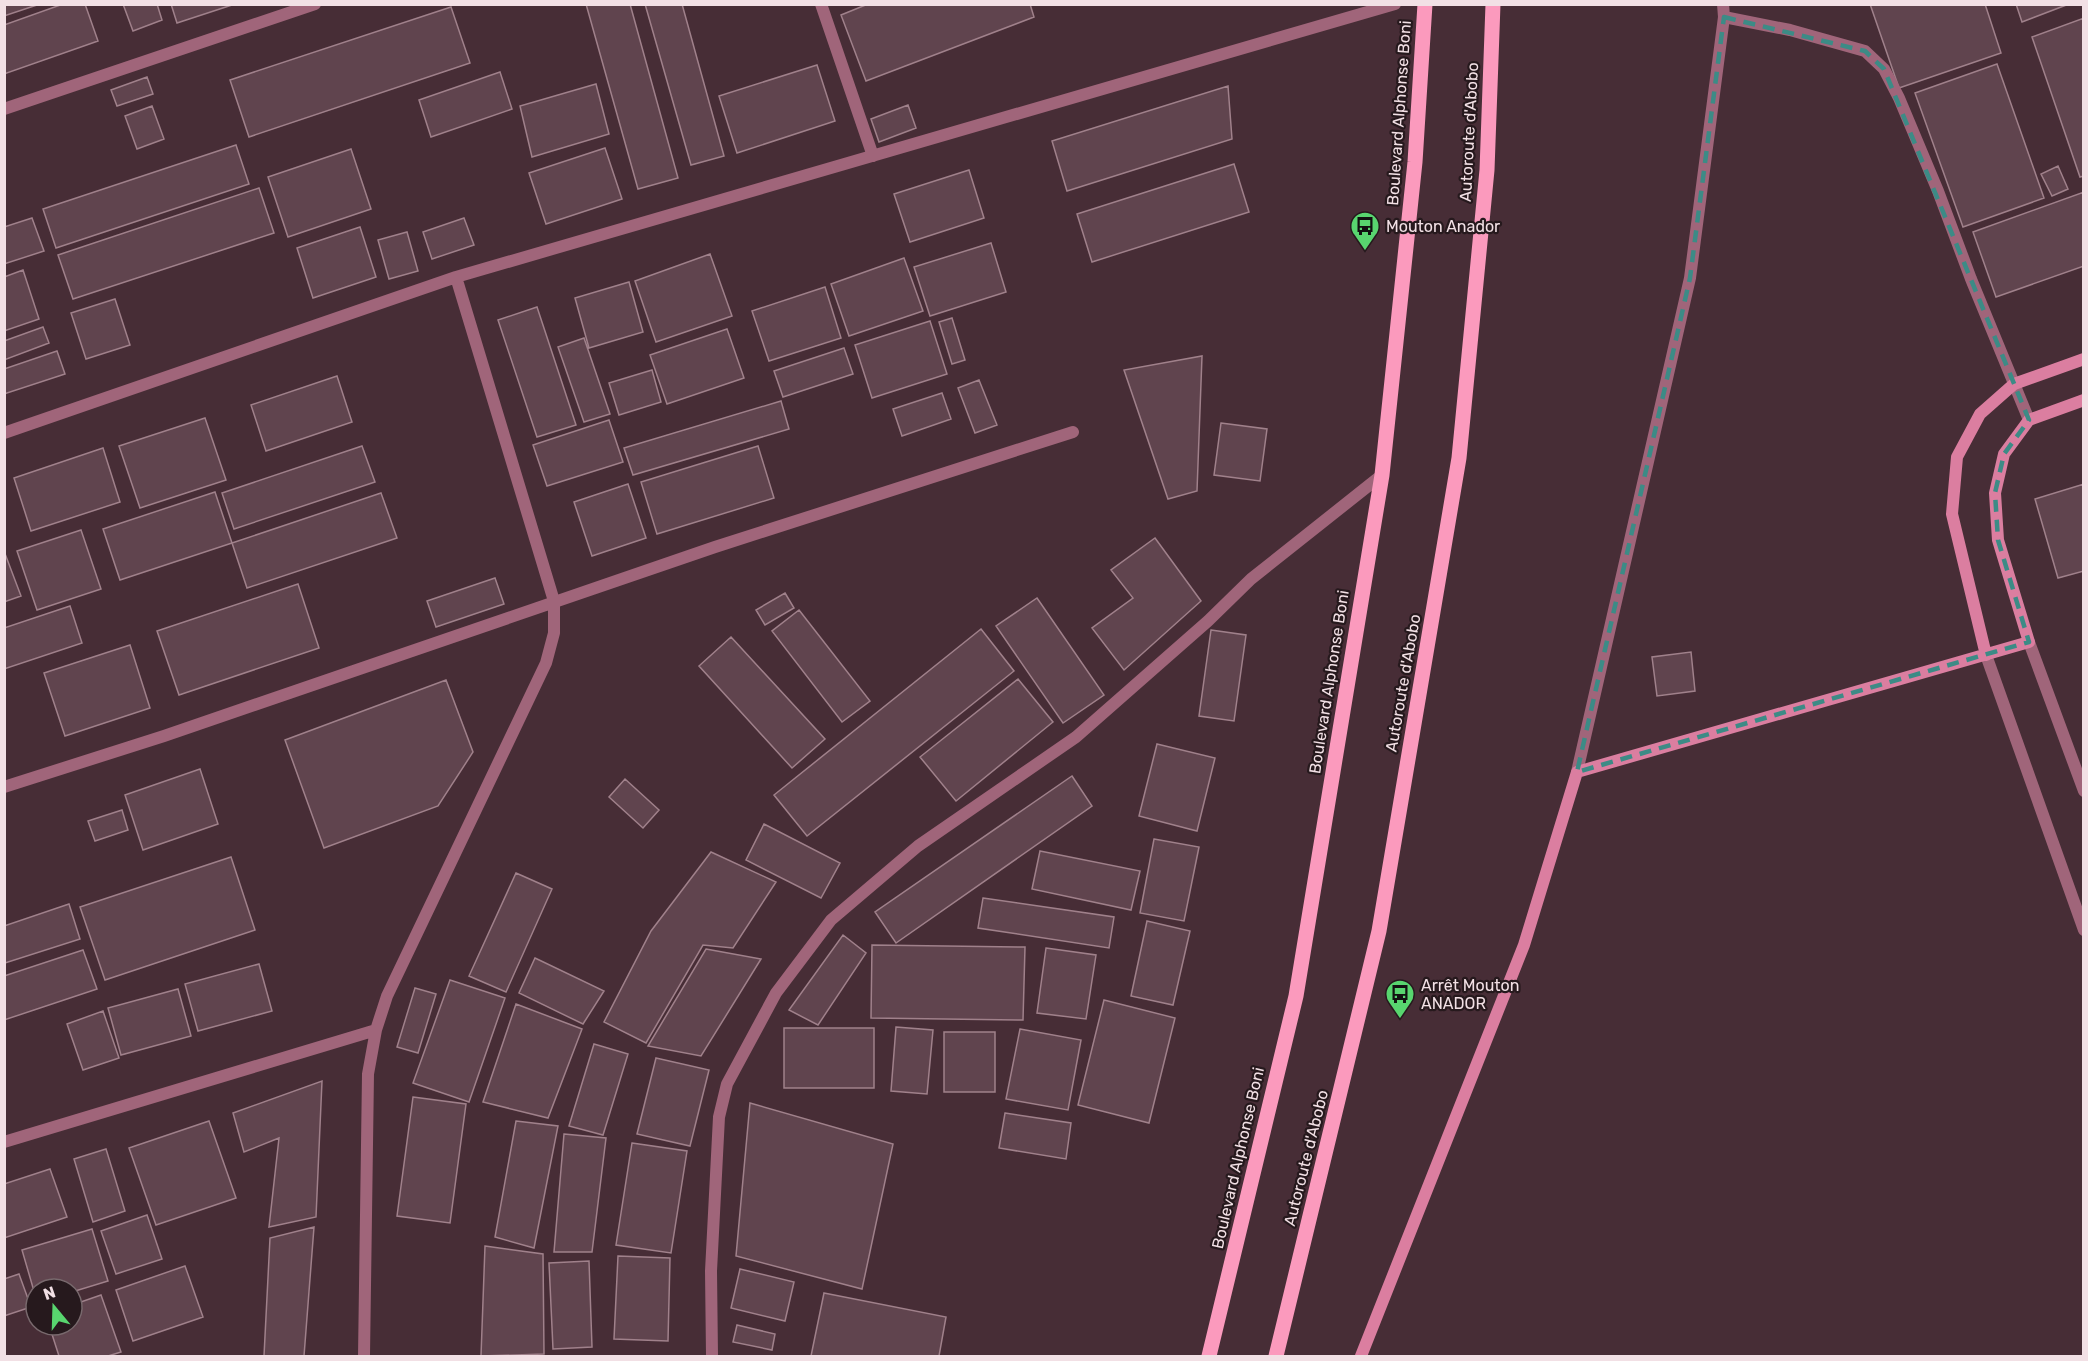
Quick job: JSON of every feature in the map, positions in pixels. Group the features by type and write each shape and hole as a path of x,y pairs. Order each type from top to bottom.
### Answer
{"main road":[{"name":"Boulevard Alphonse Boni","path":"1209,1356 1296,996 1382,475 1416,162 1425,4"},
{"name":"Autoroute d'Abobo","path":"1276,1356 1379,931 1460,458 1487,170 1493,4"},
{"path":"1986,655 1953,514 1957,457 1980,414 2014,384 2084,359"},
{"path":"1361,1356 1524,945 1577,772 2029,642 1998,540 1995,494 2004,454 2029,420 2084,400"}],"street":[{"path":"4,109 315,4"},
{"path":"821,4 873,156"},
{"path":"4,433 456,277 1395,4"},
{"path":"1577,772 1690,278 1723,11 1865,51 1884,69 1899,98 1938,191 1971,279 2029,420"},
{"path":"364,1356 368,1074 376,1030 387,996 546,663 554,633 554,601 456,277"},
{"path":"4,787 175,732 715,546 1073,432"},
{"path":"712,1356 711,1271 719,1117 727,1084 776,993 831,920 918,846 1076,737 1208,621 1251,579 1382,475"},
{"path":"2029,642 2084,791"},
{"path":"1986,655 2084,930"},
{"path":"4,1142 376,1030"}],"highlighted area":[{"path":"1724,17 1865,51 1884,69 2029,420 2004,454 1995,493 1998,540 2029,642 1577,772 1690,278"}],"building":[{"path":"4,4 40,4 4,16"},
{"path":"63,4 85,4 98,41 4,74 4,25"},
{"path":"123,4 157,4 162,20 133,31"},
{"path":"171,4 235,4 177,23"},
{"path":"586,4 630,4 678,178 638,189"},
{"path":"645,4 682,4 724,156 691,165"},
{"path":"868,4 1030,4 1034,17 866,81 841,15"},
{"path":"1870,4 1985,4 2001,53 1899,88"},
{"path":"2016,4 2069,4 2022,22"},
{"path":"451,7 470,63 249,137 230,80"},
{"path":"2084,18 2084,176 2080,177 2032,37"},
{"path":"1997,64 2044,198 1963,227 1915,93"},
{"path":"817,65 835,121 737,153 719,96"},
{"path":"500,72 512,109 431,137 419,100"},
{"path":"147,77 153,94 117,106 111,90"},
{"path":"596,84 609,134 532,157 520,106"},
{"path":"1228,86 1232,139 1067,191 1052,141"},
{"path":"908,105 916,128 879,142 871,119"},
{"path":"152,106 164,139 137,149 125,116"},
{"path":"236,145 249,184 56,248 43,209"},
{"path":"605,148 622,199 546,224 529,173"},
{"path":"351,149 371,209 288,237 268,177"},
{"path":"1234,164 1249,212 1092,262 1077,214"},
{"path":"2058,166 2068,189 2052,196 2041,174"},
{"path":"969,170 984,218 910,242 894,194"},
{"path":"259,188 274,233 73,299 58,255"},
{"path":"2084,192 2084,266 1996,297 1973,232"},
{"path":"32,218 44,251 4,264 4,227"},
{"path":"464,218 474,245 432,259 423,232"},
{"path":"360,227 376,277 313,298 297,248"},
{"path":"407,232 418,271 389,279 378,240"},
{"path":"991,243 1006,292 930,316 914,267"},
{"path":"710,254 732,316 656,342 635,281"},
{"path":"904,258 923,311 849,336 831,284"},
{"path":"23,270 39,319 4,331 4,277"},
{"path":"629,282 643,332 589,348 575,298"},
{"path":"825,287 841,338 769,361 752,311"},
{"path":"115,299 130,345 86,359 71,313"},
{"path":"537,307 576,425 537,437 498,320"},
{"path":"952,318 965,360 952,364 939,322"},
{"path":"930,321 947,374 872,398 855,345"},
{"path":"43,327 49,343 4,360 4,341"},
{"path":"727,329 744,378 667,404 650,355"},
{"path":"584,338 610,414 584,422 558,347"},
{"path":"844,348 853,374 783,397 774,371"},
{"path":"57,351 65,374 4,394 4,369"},
{"path":"1202,356 1197,491 1168,499 1124,370"},
{"path":"652,370 661,402 619,415 609,383"},
{"path":"337,376 352,422 266,451 251,405"},
{"path":"979,380 997,425 975,433 958,388"},
{"path":"942,393 951,419 902,436 893,409"},
{"path":"781,401 789,429 633,475 624,448"},
{"path":"205,418 226,480 140,508 119,446"},
{"path":"609,420 623,462 547,486 533,445"},
{"path":"1221,423 1267,429 1260,481 1214,475"},
{"path":"362,446 375,482 234,529 222,493"},
{"path":"758,446 774,498 657,534 641,482"},
{"path":"103,448 120,502 31,531 14,478"},
{"path":"628,484 646,538 592,556 574,502"},
{"path":"2084,484 2084,571 2058,578 2035,499"},
{"path":"215,492 232,543 120,580 103,529"},
{"path":"381,493 397,538 247,588 232,543"},
{"path":"81,530 101,589 37,610 17,551"},
{"path":"1155,538 1201,601 1124,670 1092,628 1133,598 1111,570"},
{"path":"4,551 21,596 4,602"},
{"path":"495,578 504,604 436,627 427,601"},
{"path":"298,584 319,648 179,695 157,631"},
{"path":"785,593 794,608 765,625 756,610"},
{"path":"1037,598 1104,695 1063,723 996,626"},
{"path":"70,606 82,643 4,669 4,628"},
{"path":"799,610 870,701 842,722 772,631"},
{"path":"981,629 1014,671 807,836 774,795"},
{"path":"1211,630 1246,635 1234,721 1199,716"},
{"path":"731,637 825,739 792,768 699,666"},
{"path":"130,645 150,708 65,736 44,673"},
{"path":"1691,652 1695,691 1657,696 1652,657"},
{"path":"1018,679 1053,722 956,801 920,757"},
{"path":"446,680 473,752 438,806 324,848 285,740"},
{"path":"1157,744 1215,758 1197,831 1139,816"},
{"path":"200,769 218,824 143,850 125,795"},
{"path":"1072,776 1092,806 896,943 875,912"},
{"path":"625,779 659,810 643,828 609,797"},
{"path":"122,810 128,830 95,841 88,821"},
{"path":"764,824 840,863 821,898 746,860"},
{"path":"1154,839 1199,847 1184,921 1140,913"},
{"path":"1040,851 1140,871 1131,910 1032,889"},
{"path":"711,852 776,882 733,948 703,945 646,1043 604,1022 651,931"},
{"path":"231,857 255,930 105,980 80,907"},
{"path":"516,873 552,889 506,992 469,976"},
{"path":"983,898 1114,917 1109,948 978,928"},
{"path":"69,904 80,939 5,963 4,926"},
{"path":"1147,921 1190,931 1173,1005 1131,996"},
{"path":"843,935 866,953 818,1025 789,1010"},
{"path":"872,945 1025,947 1023,1020 871,1018"},
{"path":"1046,948 1096,955 1086,1019 1037,1013"},
{"path":"706,949 761,959 701,1056 648,1046"},
{"path":"83,950 97,989 4,1020 4,976"},
{"path":"535,958 604,991 583,1024 519,993"},
{"path":"259,964 272,1011 198,1031 185,984"},
{"path":"450,980 505,998 469,1102 413,1083"},
{"path":"415,988 436,994 418,1053 397,1047"},
{"path":"178,989 191,1036 121,1055 108,1008"},
{"path":"1104,1000 1175,1018 1149,1123 1078,1105"},
{"path":"516,1004 582,1029 548,1118 483,1102"},
{"path":"103,1011 119,1058 83,1070 67,1024"},
{"path":"896,1027 933,1030 927,1094 891,1091"},
{"path":"784,1028 874,1028 874,1088 784,1088"},
{"path":"1020,1029 1081,1040 1068,1110 1006,1099"},
{"path":"944,1032 995,1032 995,1092 944,1092"},
{"path":"594,1044 628,1054 603,1135 569,1126"},
{"path":"656,1058 709,1070 690,1146 637,1134"},
{"path":"322,1081 316,1217 269,1227 279,1138 244,1152 233,1113"},
{"path":"413,1097 466,1104 450,1223 397,1216"},
{"path":"750,1103 893,1144 862,1289 736,1256"},
{"path":"1005,1113 1071,1123 1066,1159 999,1148"},
{"path":"209,1121 236,1198 156,1225 129,1148"},
{"path":"516,1121 558,1126 534,1248 495,1237"},
{"path":"564,1134 606,1138 592,1252 554,1252"},
{"path":"632,1143 687,1151 671,1253 616,1245"},
{"path":"106,1149 125,1211 93,1222 74,1159"},
{"path":"50,1169 67,1217 4,1238 4,1184"},
{"path":"147,1215 162,1259 116,1274 101,1231"},
{"path":"314,1227 304,1356 264,1356 270,1238"},
{"path":"92,1229 108,1281 84,1288 84,1277 30,1277 22,1250"},
{"path":"485,1246 543,1254 544,1354 481,1356"},
{"path":"618,1256 670,1258 668,1341 614,1339"},
{"path":"589,1261 592,1347 553,1349 549,1263"},
{"path":"185,1266 203,1317 133,1341 116,1290"},
{"path":"740,1269 794,1282 785,1321 731,1308"},
{"path":"19,1274 24,1288 24,1309 4,1316 4,1279"},
{"path":"824,1293 946,1317 939,1356 811,1356"},
{"path":"101,1295 121,1352 108,1356 59,1356 53,1337 84,1337 84,1301"},
{"path":"737,1325 775,1334 772,1350 733,1342"}],"place":[{"name":"Mouton Anador","path":"1365,252"},
{"name":"Arrêt Mouton ANADOR","path":"1400,1020"}]}
